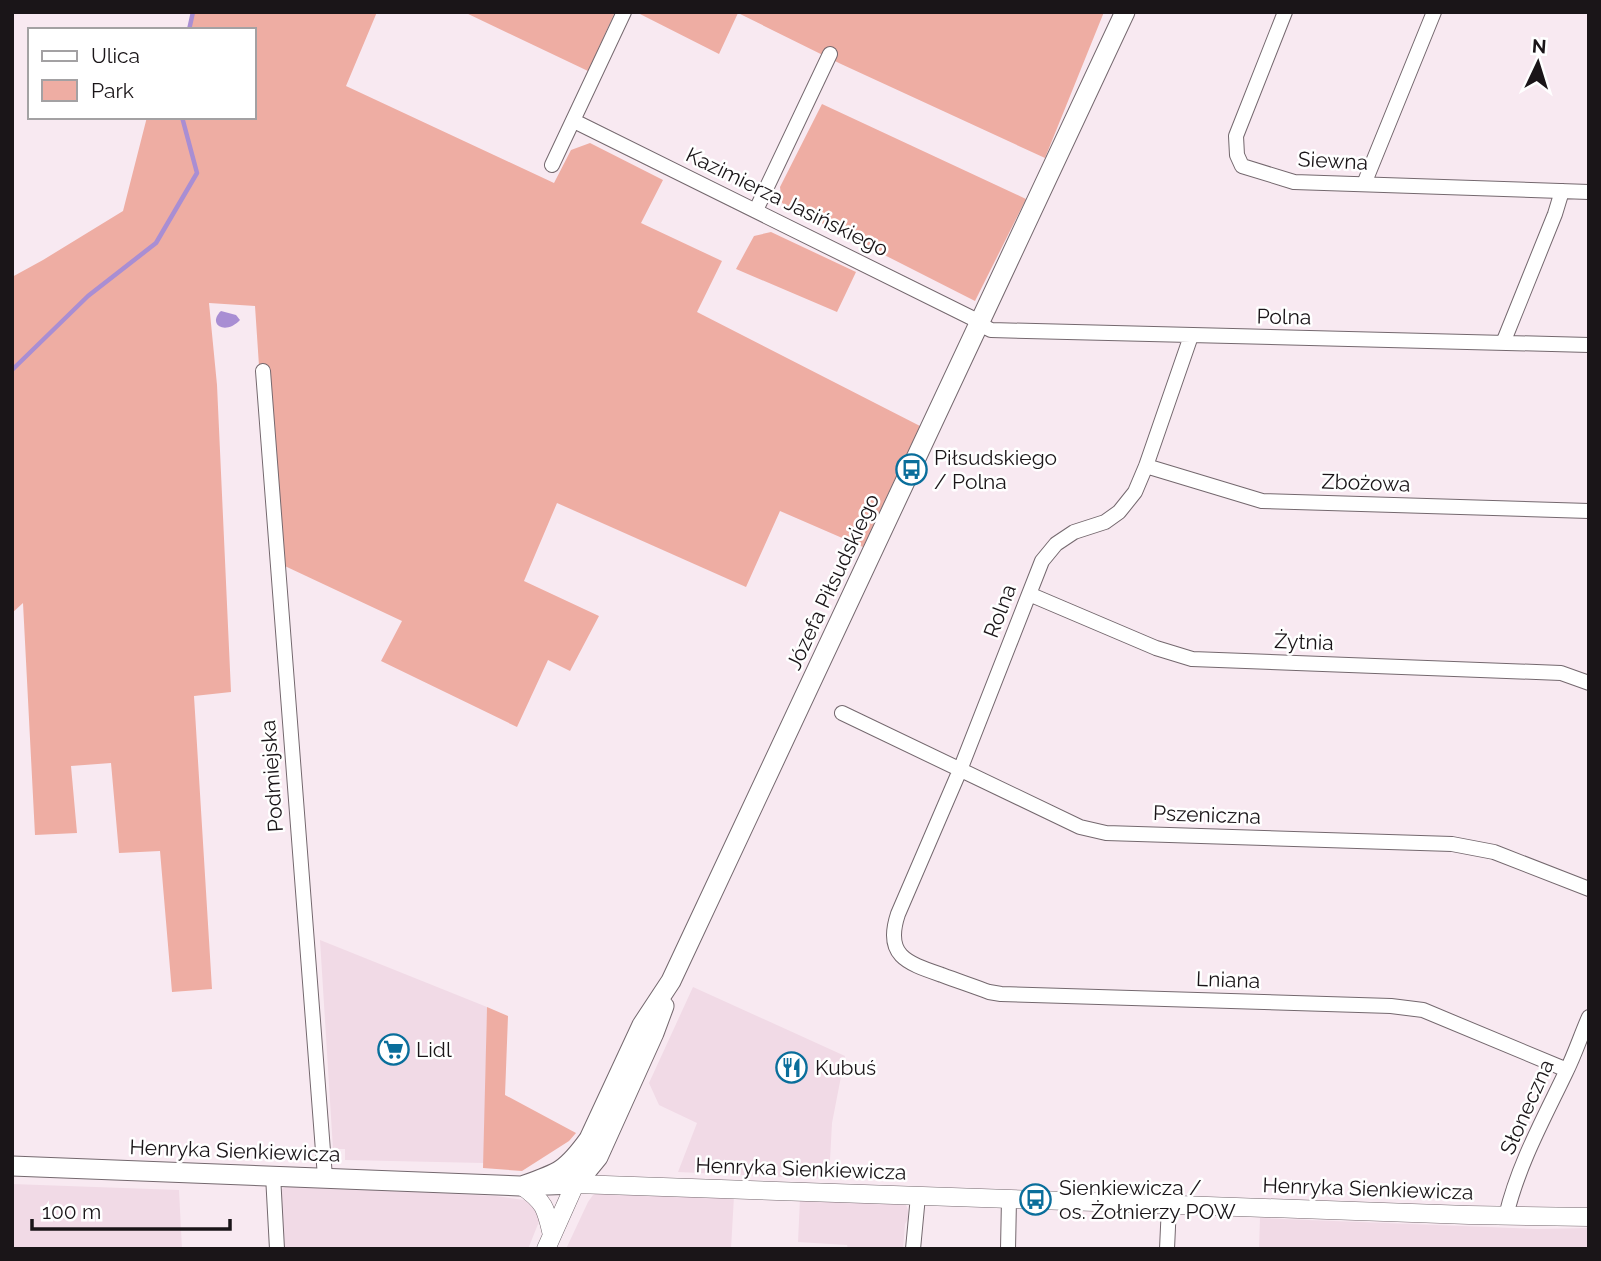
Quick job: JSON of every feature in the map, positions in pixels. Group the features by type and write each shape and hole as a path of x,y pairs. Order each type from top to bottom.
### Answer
{"main road":[{"name":"Józefa Piłsudskiego","path":"576,1184 598,1157 654,1033 671,981 1125,12"},
{"name":"Józefa Piłsudskiego","path":"589,1139 642,1026 671,981"},
{"path":"522,1186 564,1169 589,1139"},
{"name":"Henryka Sienkiewicza","path":"12,1166 522,1186 576,1184"}],"street":[{"path":"552,165 624,12"},
{"name":"Siewna","path":"1284,12 1236,136 1237,155 1242,166 1294,182 1589,192"},
{"path":"1364,184 1434,12"},
{"path":"756,210 830,54"},
{"name":"Kazimierza Jasińskiego","path":"574,121 979,323"},
{"path":"1503,343 1562,191"},
{"name":"Polna","path":"979,323 991,330 1589,345"},
{"name":"Rolna","path":"894,940 898,914 960,770 1042,561 1056,544 1074,532 1105,522 1119,512 1135,492 1191,336"},
{"name":"Podmiejska","path":"263,371 325,1177"},
{"name":"Zbożowa","path":"1146,466 1262,501 1589,511"},
{"name":"Żytnia","path":"1029,594 1156,648 1192,659 1561,673 1589,683"},
{"name":"Pszeniczna","path":"842,713 1080,827 1106,833 1452,844 1494,852 1589,889"},
{"name":"Lniana","path":"894,940 900,954 911,964 989,992 1391,1006 1423,1010 1567,1070"},
{"name":"Słoneczna","path":"1506,1216 1516,1181 1589,1017"},
{"name":"Józefa Piłsudskiego","path":"549,1242 576,1184 589,1139"},
{"path":"598,1157 600,1166 613,1185"},
{"path":"273,1175 277,1249"},
{"name":"Henryka Sienkiewicza","path":"576,1184 1589,1217"},
{"path":"522,1186 541,1201 548,1217 549,1242"},
{"path":"913,1249 918,1196"},
{"path":"1008,1249 1009,1199"},
{"path":"1167,1249 1169,1205"}],"shaded area":[{"path":"221,311 236,315 240,320 224,328 217,324 216,320"},
{"path":"320,940 487,1007 484,1163 345,1160 345,1149 333,1149"},
{"path":"693,987 845,1056 832,1123 829,1179 678,1172 697,1123 659,1105 649,1083"},
{"path":"12,1184 179,1190 182,1249 12,1249"},
{"path":"287,1186 496,1196 531,1203 540,1219 528,1249 285,1249 281,1193"},
{"path":"597,1193 734,1196 731,1249 566,1249 588,1202"},
{"path":"800,1199 906,1205 908,1219 905,1224 903,1249 848,1249 847,1245 798,1242"},
{"path":"1260,1218 1537,1229 1589,1228 1589,1249 1259,1249"}],"green space":[{"path":"193,12 377,12 346,86 554,183 571,150 590,143 663,180 641,223 722,261 697,312 920,426 863,547 780,511 746,587 557,503 524,581 599,616 570,671 548,660 517,727 381,661 402,621 272,560 255,306 209,303 217,385 231,692 194,696 212,989 172,992 160,851 119,853 111,763 71,766 77,833 35,835 23,603 12,613 12,277 123,211 146,119 256,119 256,28 189,28"},
{"path":"464,12 615,12 588,71"},
{"path":"636,12 1104,12 1045,158 841,64 738,13 719,54"},
{"path":"822,104 1026,199 975,301 782,203 780,187"},
{"path":"771,232 856,272 837,312 736,269 754,236"},
{"path":"487,1007 508,1016 505,1095 576,1133 569,1141 522,1171 483,1168"}],"waterway":[{"path":"189,28 193,12"},
{"path":"12,370 88,296 156,243 197,173 183,119"}],"place":[{"name":"Piłsudskiego / Polna","path":"911,470"},
{"name":"Lidl","path":"393,1050"},
{"name":"Kubuś","path":"792,1068"},
{"name":"Sienkiewicza / os. Żołnierzy POW","path":"1036,1200"}]}
